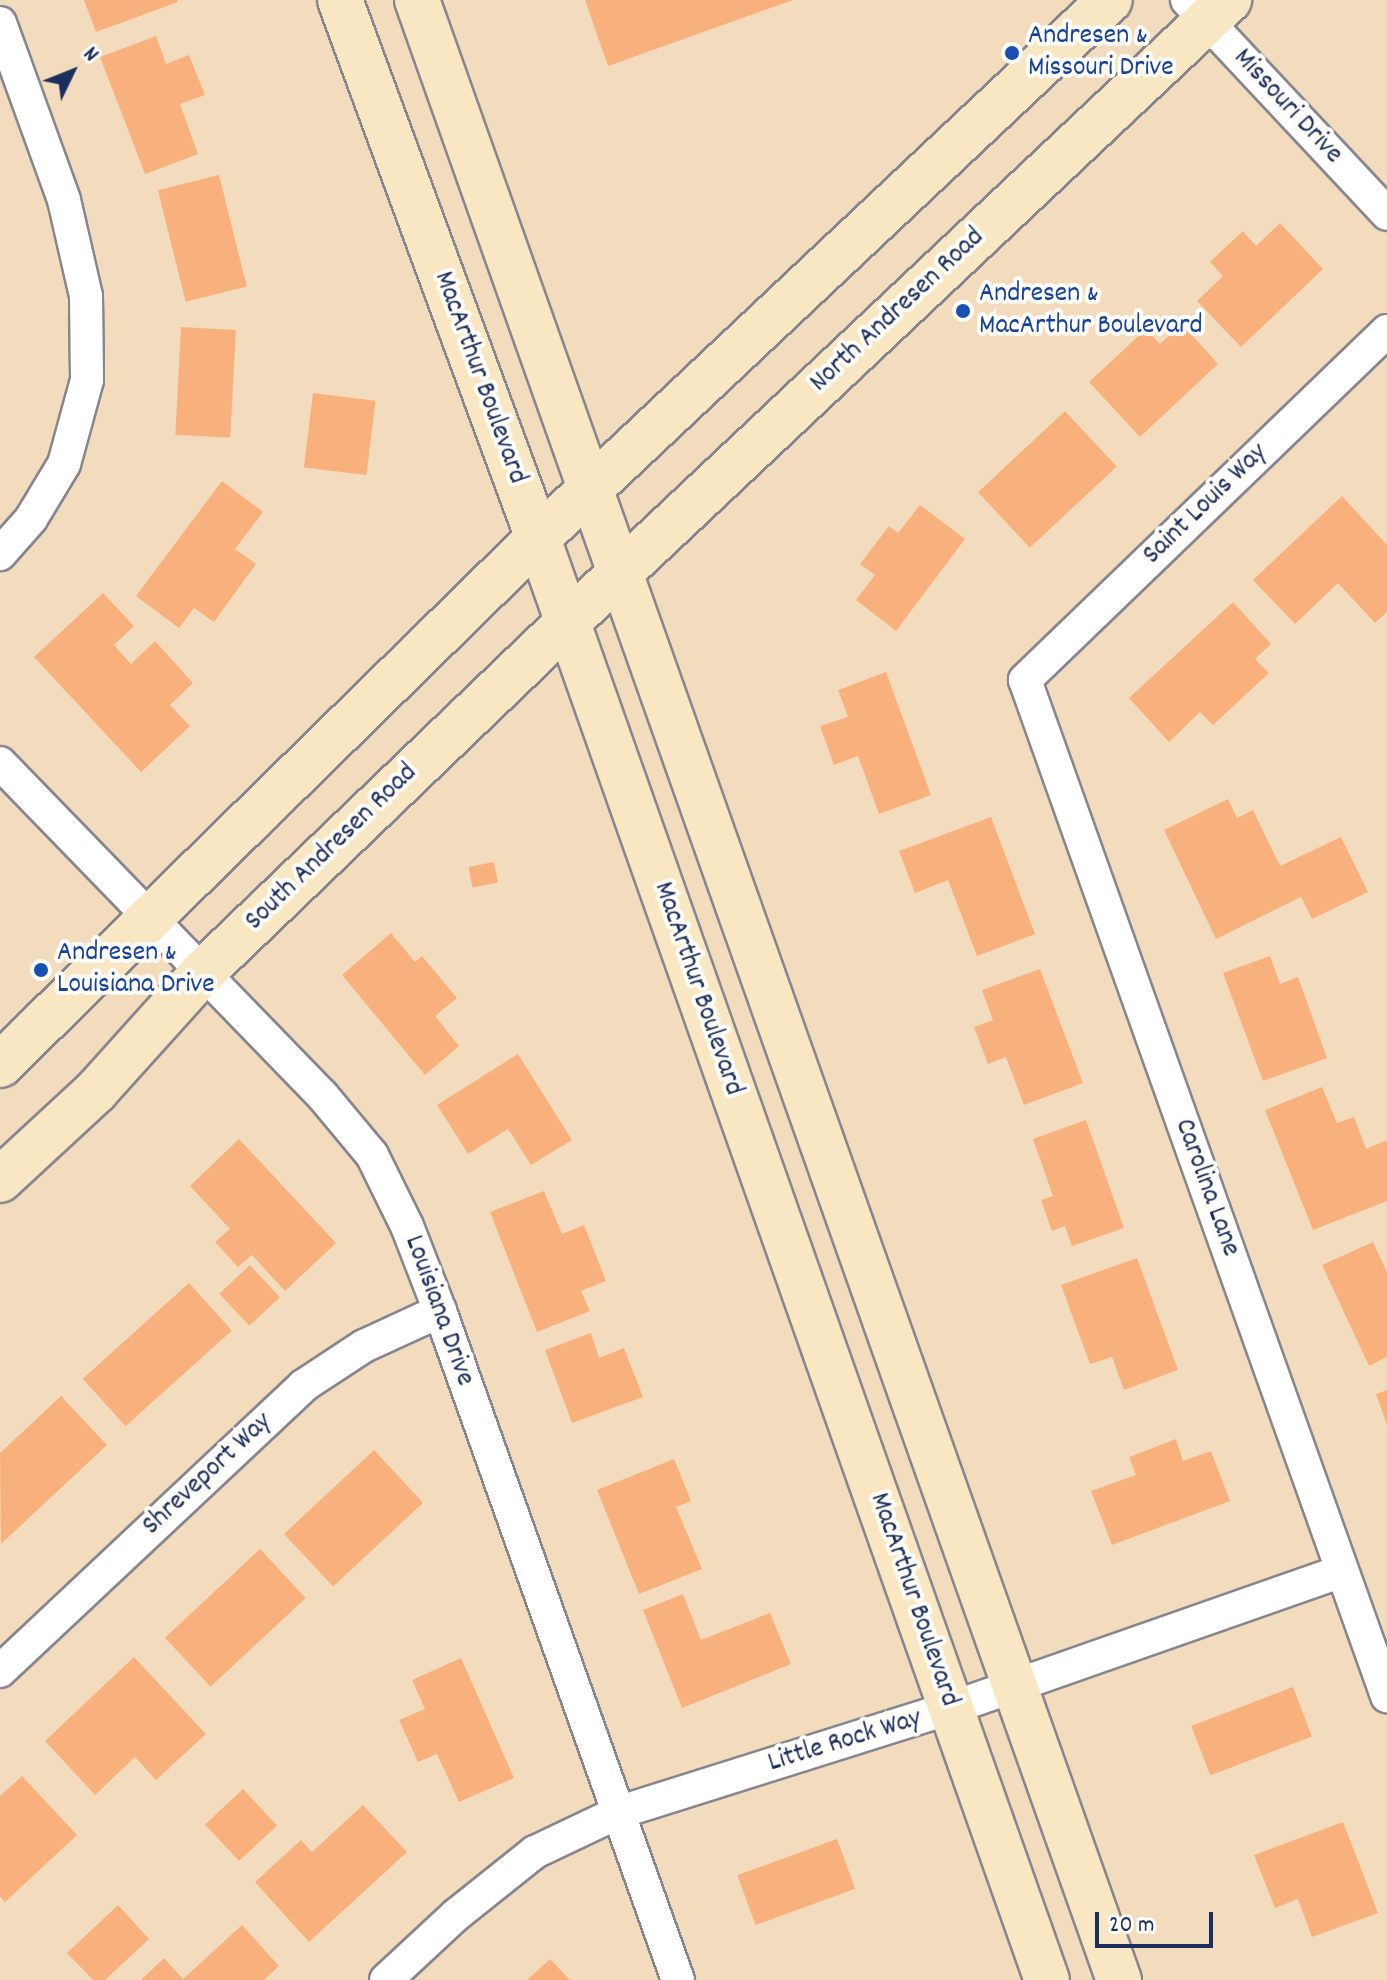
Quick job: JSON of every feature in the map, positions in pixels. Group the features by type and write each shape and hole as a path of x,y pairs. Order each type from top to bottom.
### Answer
{"street":[{"name":"MacArthur Boulevard","path":"340,0 568,622 1047,1980"},
{"path":"417,0 622,571 1119,1980"},
{"path":"0,1065 151,921 538,538 1110,0"},
{"name":"Missouri Drive","path":"1207,7 1387,214"},
{"name":"North Andresen Road","path":"568,622 1207,7"},
{"path":"0,23 64,200 86,296 87,366 87,380 64,464 31,519 0,554"},
{"name":"Saint Louis Way","path":"1025,680 1387,331"},
{"name":"South Andresen Road","path":"0,1180 96,1091 203,972 568,622"},
{"name":"Carolina Lane","path":"1025,680 1387,1696"},
{"name":"Louisiana Drive","path":"0,763 322,1095 372,1155 407,1226 440,1311 678,1980"},
{"name":"Shreveport Way","path":"0,1671 303,1386 364,1346 440,1311"},
{"name":"Little Rock Way","path":"386,1980 456,1915 535,1852 617,1813 951,1708 1342,1571"}],"building":[{"path":"84,0 177,0 178,2 96,32"},
{"path":"585,0 793,0 608,66"},
{"path":"156,36 166,64 189,55 205,95 180,104 198,154 145,174 100,57"},
{"path":"219,175 247,287 186,302 158,190"},
{"path":"1280,223 1323,269 1241,347 1197,301 1223,276 1210,262 1243,231 1256,246"},
{"path":"1182,324 1218,364 1140,437 1089,382 1146,329 1160,344"},
{"path":"181,327 236,330 230,438 175,435"},
{"path":"313,393 376,401 366,475 304,467"},
{"path":"1065,411 1117,467 1030,548 978,492"},
{"path":"222,481 263,512 235,549 256,564 214,622 194,608 179,628 136,596"},
{"path":"1342,496 1387,545 1387,612 1375,623 1338,583 1295,624 1253,580"},
{"path":"920,505 965,539 896,631 856,600 875,575 860,564 889,526 898,533"},
{"path":"103,593 134,626 114,645 131,664 155,641 193,683 170,705 190,726 141,772 34,657"},
{"path":"1233,602 1271,644 1255,659 1269,673 1213,725 1200,712 1169,742 1129,698"},
{"path":"886,672 931,795 879,814 858,756 834,765 820,726 848,717 838,690"},
{"path":"1228,799 1237,818 1253,810 1280,866 1341,837 1368,892 1312,919 1301,897 1216,939 1164,830"},
{"path":"991,817 1035,934 977,956 948,880 915,893 899,851"},
{"path":"494,862 498,883 472,888 468,867"},
{"path":"391,933 415,962 422,956 457,998 435,1016 459,1046 425,1075 342,975"},
{"path":"1270,956 1280,984 1298,977 1327,1058 1263,1081 1223,973"},
{"path":"1040,969 1083,1083 1024,1105 1006,1057 988,1064 974,1027 993,1020 982,990"},
{"path":"518,1054 572,1140 531,1165 508,1129 468,1154 437,1105"},
{"path":"1322,1087 1337,1123 1354,1117 1366,1149 1387,1140 1387,1201 1313,1230 1265,1110"},
{"path":"1086,1120 1124,1228 1072,1246 1065,1226 1052,1231 1041,1200 1053,1196 1033,1139"},
{"path":"239,1139 336,1243 285,1291 252,1255 238,1267 215,1242 230,1229 190,1186"},
{"path":"544,1191 562,1234 584,1225 606,1281 581,1291 590,1311 537,1332 490,1212"},
{"path":"1373,1242 1387,1272 1387,1357 1369,1366 1322,1265"},
{"path":"1137,1258 1178,1370 1124,1390 1112,1357 1090,1364 1061,1285"},
{"path":"250,1265 280,1297 249,1326 219,1294"},
{"path":"189,1283 232,1331 126,1426 83,1379"},
{"path":"591,1333 599,1358 624,1348 643,1397 572,1423 545,1350"},
{"path":"1387,1390 1387,1425 1376,1394"},
{"path":"61,1396 107,1445 1,1544 0,1453"},
{"path":"1176,1439 1183,1461 1211,1451 1230,1501 1112,1545 1091,1491 1136,1475 1129,1457"},
{"path":"374,1450 423,1503 333,1587 284,1534"},
{"path":"674,1459 691,1501 676,1507 702,1569 639,1594 597,1490"},
{"path":"260,1549 306,1598 211,1687 165,1638"},
{"path":"683,1594 701,1640 770,1613 791,1664 682,1708 643,1610"},
{"path":"134,1657 206,1734 156,1780 135,1757 95,1795 45,1741"},
{"path":"461,1658 514,1778 459,1802 437,1754 418,1762 399,1720 425,1709 412,1680"},
{"path":"1293,1687 1312,1736 1210,1776 1191,1726"},
{"path":"22,1776 77,1835 5,1902 0,1897 0,1796"},
{"path":"243,1789 277,1826 239,1861 205,1824"},
{"path":"363,1805 407,1852 309,1942 255,1882 301,1840 312,1852"},
{"path":"1343,1822 1378,1913 1312,1937 1298,1899 1275,1908 1254,1855"},
{"path":"837,1839 855,1889 756,1925 737,1875"},
{"path":"118,1905 149,1939 105,1980 93,1980 67,1953"},
{"path":"242,1925 279,1966 264,1980 141,1980 164,1958 183,1979"},
{"path":"550,1959 570,1980 527,1980"}],"place":[{"name":"Andresen & Missouri Drive","path":"1012,53"},
{"name":"Andresen & MacArthur Boulevard","path":"963,311"},
{"name":"Andresen & Louisiana Drive","path":"41,970"}]}
